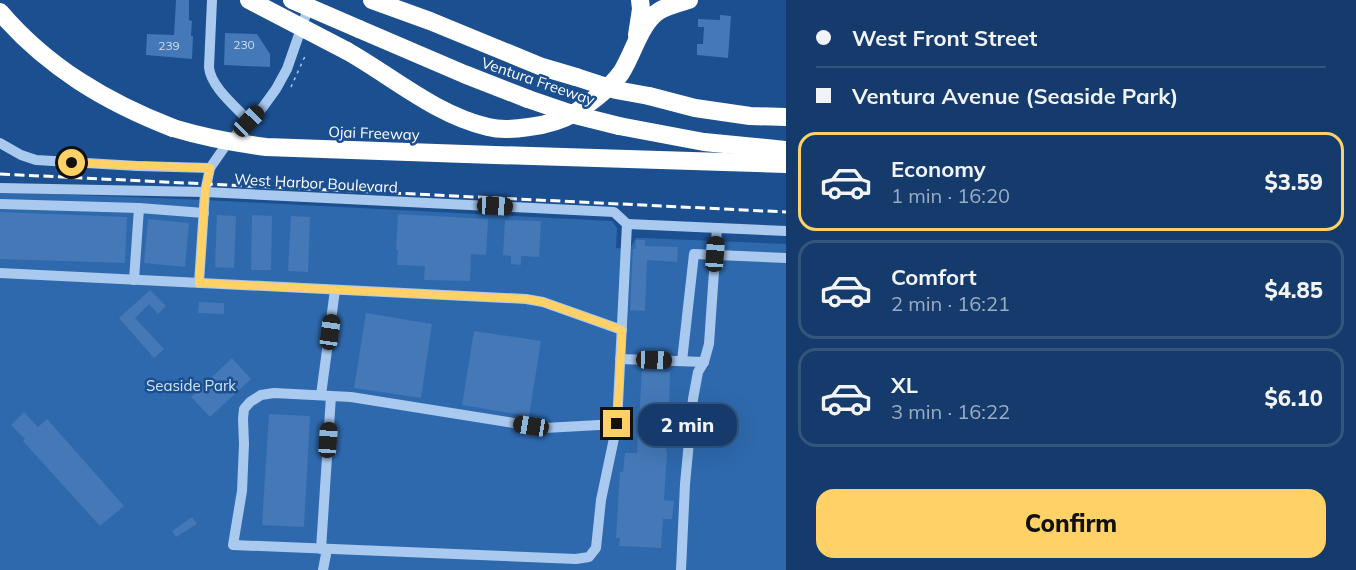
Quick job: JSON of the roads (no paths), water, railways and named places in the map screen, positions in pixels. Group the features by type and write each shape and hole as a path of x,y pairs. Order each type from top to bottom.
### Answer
{"highway":[{"path":"249,0 347,51 446,112 490,128 545,125 565,119 592,102 615,81 649,19 665,8 689,0"},
{"name":"Ventura Freeway","path":"292,0 464,74 575,116 704,142 786,150"},
{"name":"Ventura Freeway","path":"372,0 542,67 616,90 695,108 750,116 786,117"},
{"path":"394,0 430,21"},
{"path":"636,42 641,9 640,0"},
{"name":"Ojai Freeway","path":"0,12 37,50 77,81 129,110 173,128 209,138 266,147 786,164"}],"street":[{"path":"212,0 210,76 249,121"},
{"path":"199,283 206,188 210,168 226,145 270,98 282,79 311,0"},
{"path":"0,143 21,155 36,160 210,168"},
{"name":"West Harbor Boulevard","path":"0,188 206,188 614,212 627,224"},
{"path":"0,204 139,208 204,213"},
{"path":"134,280 139,208"},
{"path":"617,424 545,428 351,398 326,395 267,394 256,398 244,409 242,491 233,545 576,559 589,557 596,548 601,500 617,424 627,224 786,231"},
{"path":"681,570 693,399 698,372 704,362 709,344 717,228"},
{"path":"682,361 693,254 786,258"},
{"path":"0,273 526,299 543,302 622,330"},
{"path":"323,570 326,395 335,290"},
{"path":"620,359 704,362"}],"railway":[{"path":"0,174 786,212"}],"park label":[{"name":"Seaside Park","path":"191,385"}]}
